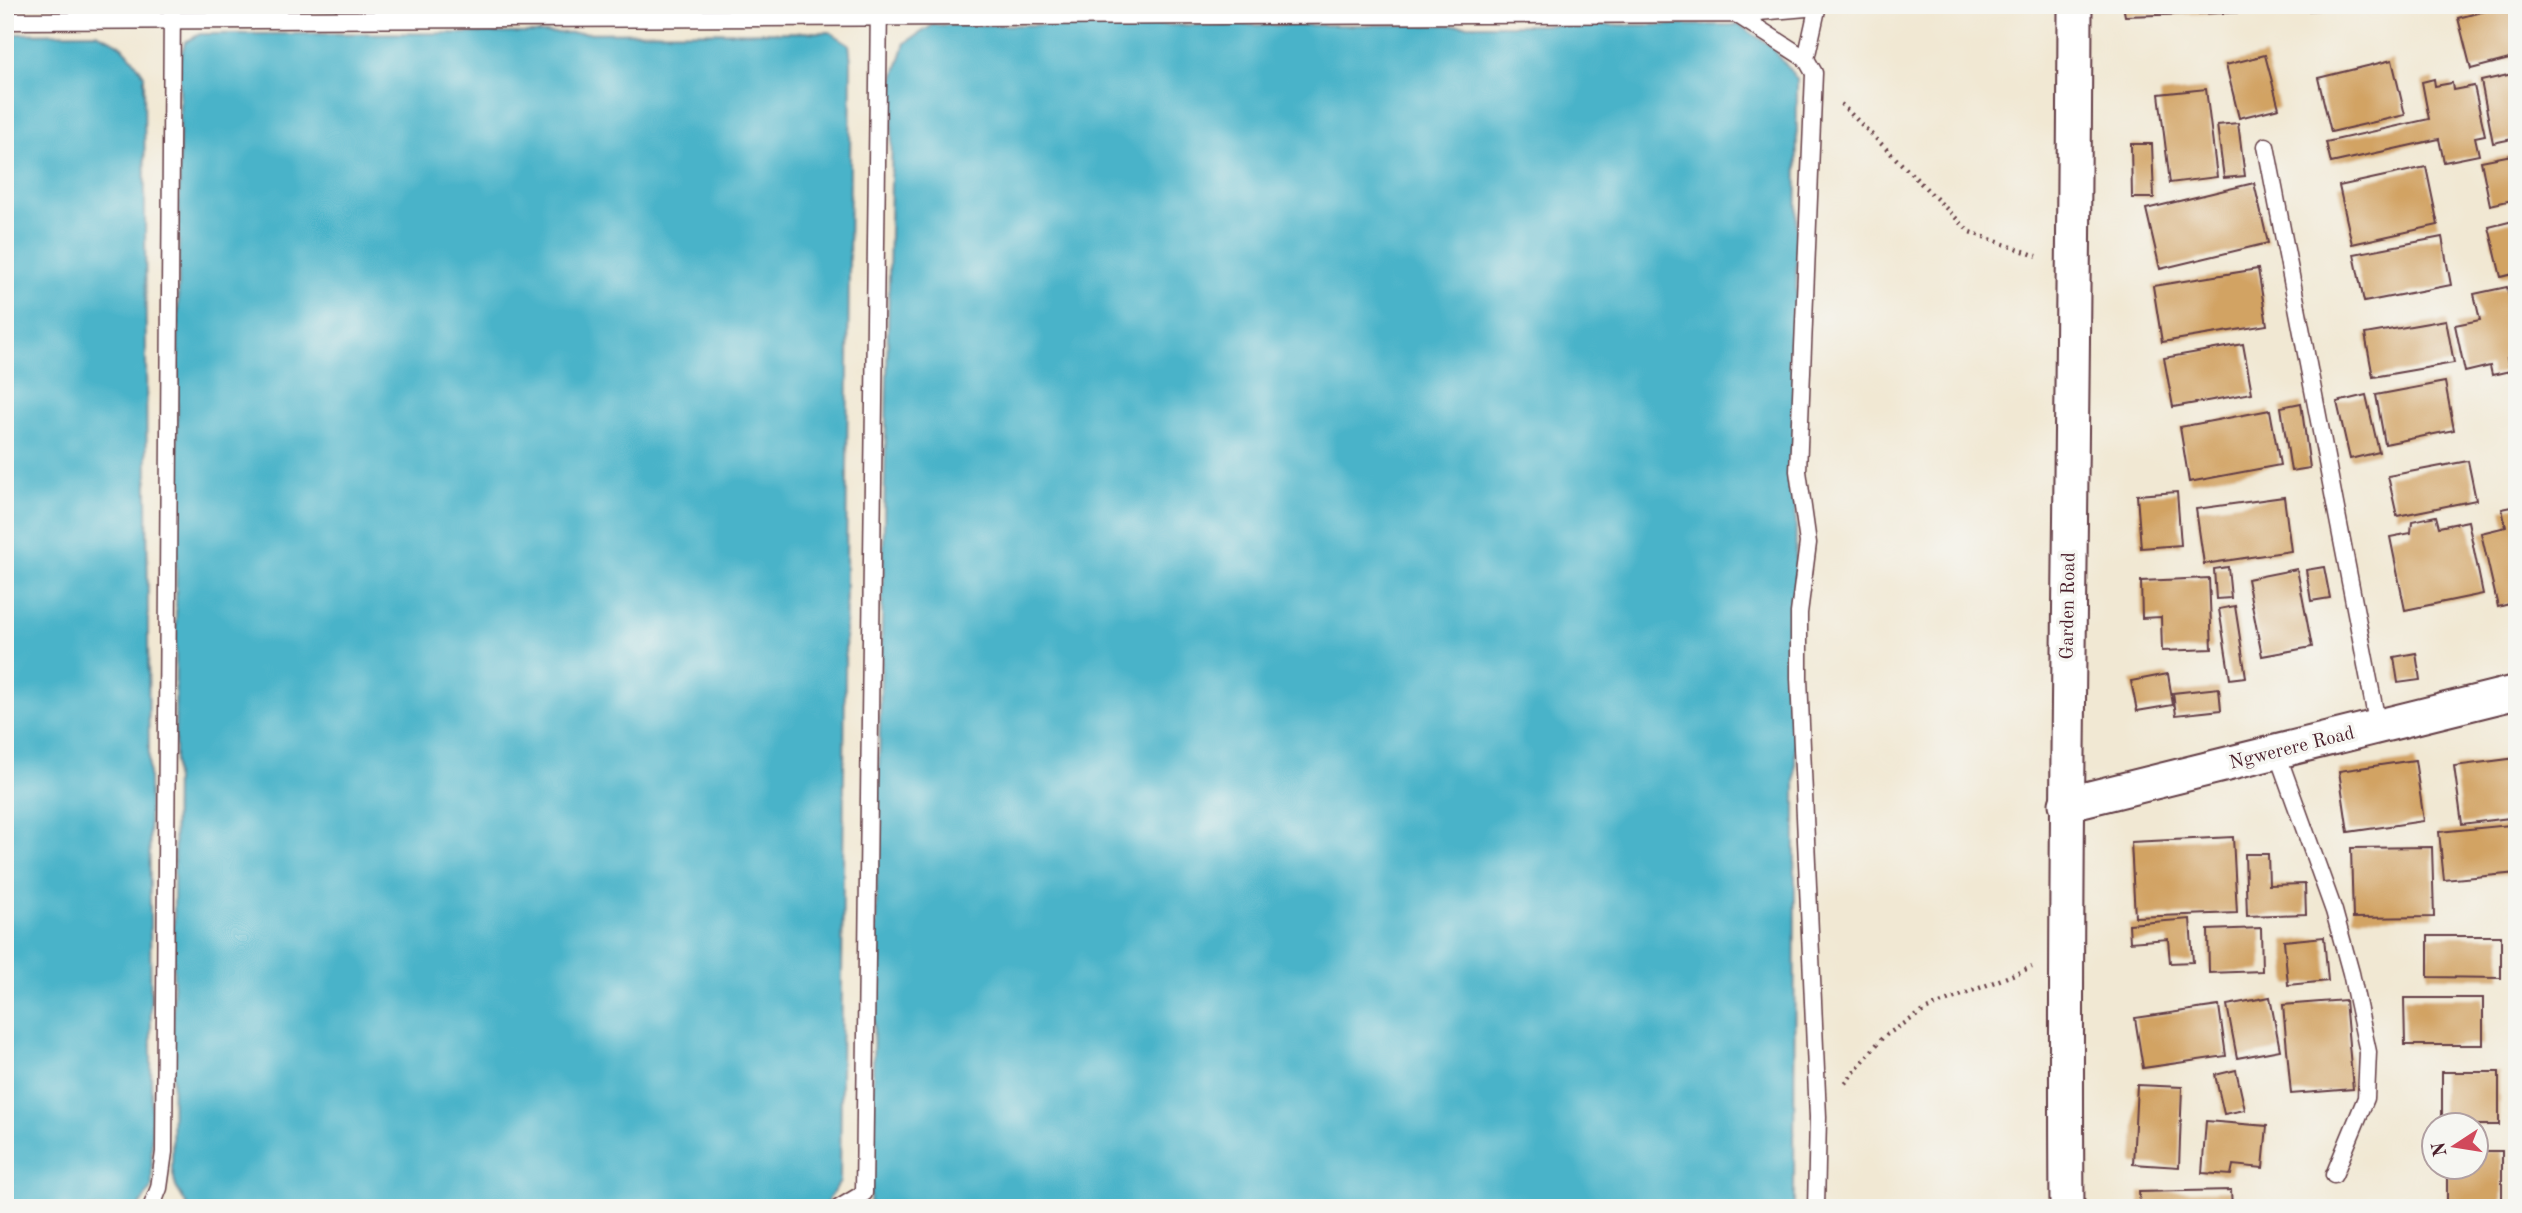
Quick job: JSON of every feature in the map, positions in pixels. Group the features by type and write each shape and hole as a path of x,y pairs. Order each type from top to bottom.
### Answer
{"street":[{"name":"Garden Road","path":"2067,1208 2065,954 2075,5"},
{"name":"Ngwerere Road","path":"2066,804 2517,692"}],"lane":[{"path":"151,1208 159,1188 164,1152 172,5"},
{"path":"5,21 172,22 879,12 1736,14 1818,6 1810,66 1798,471 1808,543 1799,613 1818,1117 1816,1208"},
{"path":"839,1208 863,1200 879,12"},
{"path":"1736,14 1810,66"},
{"path":"2266,146 2378,727"},
{"path":"2277,752 2334,911 2368,1052 2366,1098 2334,1175"}],"path":[{"path":"1810,66 1834,98 1969,232 2074,269"},
{"path":"1818,1117 1883,1037 1927,1009 2065,954"}],"water":[{"path":"202,5 797,5 789,8 215,12"},
{"path":"940,5 1760,5 991,13 950,9"},
{"path":"933,25 1739,25 1771,46 1797,79 1794,1208 870,1208 893,81 905,43"},
{"path":"830,32 849,44 851,62 840,1182 823,1208 189,1208 176,1187 172,1169 180,59 185,42 200,34"},
{"path":"96,33 124,49 144,75 152,1187 138,1208 5,1208 5,34"}],"building":[{"path":"2123,5 2318,5 2319,10 2125,16"},
{"path":"2517,5 2517,57 2471,69 2458,18"},
{"path":"2265,55 2279,108 2239,118 2226,65"},
{"path":"2392,60 2405,115 2331,132 2318,78"},
{"path":"2517,73 2517,138 2493,143 2481,81"},
{"path":"2434,79 2435,86 2452,83 2453,90 2474,86 2485,135 2475,137 2479,155 2444,162 2439,139 2331,163 2326,142 2429,119 2422,82"},
{"path":"2206,89 2217,177 2170,183 2159,94"},
{"path":"2238,123 2245,176 2224,178 2217,125"},
{"path":"2131,144 2152,144 2154,198 2132,198"},
{"path":"2517,154 2517,199 2490,205 2481,161"},
{"path":"2426,167 2438,225 2352,244 2339,186"},
{"path":"2254,183 2268,243 2160,269 2146,209"},
{"path":"2517,220 2517,273 2501,277 2489,227"},
{"path":"2442,237 2451,285 2364,302 2354,254"},
{"path":"2258,269 2267,325 2162,342 2153,286"},
{"path":"2507,287 2517,332 2517,356 2507,358 2510,371 2492,375 2490,366 2465,372 2455,325 2480,320 2474,294"},
{"path":"2446,320 2454,363 2373,377 2365,334"},
{"path":"2243,344 2252,393 2173,407 2164,358"},
{"path":"2445,382 2454,430 2385,444 2376,395"},
{"path":"2366,395 2379,452 2350,459 2337,402"},
{"path":"2301,403 2310,468 2291,471 2281,407"},
{"path":"2270,410 2280,465 2189,482 2180,427"},
{"path":"2468,461 2476,500 2397,516 2388,476"},
{"path":"2177,492 2181,545 2141,548 2137,495"},
{"path":"2284,497 2291,551 2204,564 2196,509"},
{"path":"2517,506 2517,602 2498,607 2481,533 2506,527 2502,509"},
{"path":"2436,516 2439,527 2468,521 2483,594 2405,610 2390,537 2411,533 2412,521"},
{"path":"2228,567 2231,598 2216,599 2214,569"},
{"path":"2324,567 2330,598 2311,601 2306,570"},
{"path":"2297,569 2312,647 2262,656 2247,579"},
{"path":"2209,578 2212,649 2162,651 2161,617 2142,618 2141,581"},
{"path":"2235,606 2246,677 2230,679 2219,609"},
{"path":"2416,653 2420,680 2398,683 2394,657"},
{"path":"2168,674 2173,705 2137,711 2131,681"},
{"path":"2219,688 2221,710 2176,715 2173,693"},
{"path":"2517,758 2517,817 2462,824 2454,766"},
{"path":"2415,760 2424,821 2348,832 2339,771"},
{"path":"2510,825 2511,836 2517,836 2517,873 2444,880 2439,832"},
{"path":"2233,837 2237,913 2135,917 2131,842"},
{"path":"2432,847 2434,917 2353,918 2351,848"},
{"path":"2245,854 2268,854 2269,885 2305,884 2306,914 2247,916"},
{"path":"2190,919 2193,962 2170,963 2168,939 2130,942 2129,924"},
{"path":"2261,928 2262,971 2209,973 2208,930"},
{"path":"2428,936 2501,936 2501,978 2428,977"},
{"path":"2324,937 2328,981 2288,985 2284,941"},
{"path":"2270,997 2280,1050 2237,1058 2227,1005"},
{"path":"2404,998 2483,998 2483,1045 2405,1045"},
{"path":"2345,1000 2353,1089 2291,1094 2283,1005"},
{"path":"2219,1006 2226,1056 2143,1068 2135,1018"},
{"path":"2236,1070 2245,1110 2224,1114 2215,1075"},
{"path":"2442,1072 2499,1072 2499,1125 2490,1125 2490,1112 2442,1112"},
{"path":"2137,1085 2182,1087 2179,1167 2133,1164"},
{"path":"2206,1121 2267,1126 2263,1168 2233,1165 2231,1175 2202,1173"},
{"path":"2490,1151 2502,1151 2502,1206 2447,1206 2447,1182 2490,1182"},
{"path":"2231,1190 2232,1208 2140,1208 2139,1192"}]}
